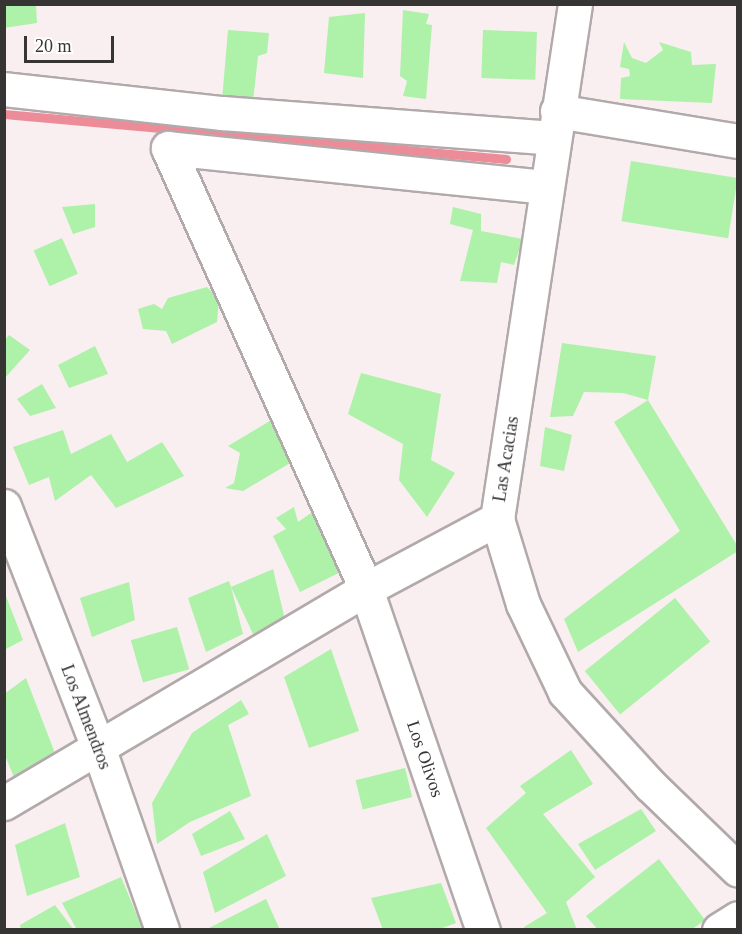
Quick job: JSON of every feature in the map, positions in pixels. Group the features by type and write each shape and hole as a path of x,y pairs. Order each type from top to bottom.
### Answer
{"street":[{"name":"Las Acacias","path":"575,4 545,187 497,519 523,604 565,692 650,785 738,870"},
{"path":"4,89 222,113 555,124 738,141"},
{"name":"Los Olivos","path":"483,930 366,589 168,148 545,187"},
{"name":"Los Almendros","path":"4,506 98,747 162,930"},
{"path":"4,803 366,589 497,519"},
{"path":"719,930 738,918"}],"building":[{"path":"4,4 36,4 37,23 4,28"},
{"path":"403,10 429,14 426,24 432,25 426,99 403,96 407,81 400,76"},
{"path":"365,13 363,78 324,73 329,17"},
{"path":"228,30 269,33 267,53 258,56 253,102 222,100"},
{"path":"483,30 537,32 535,80 481,78"},
{"path":"624,42 632,58 646,63 663,50 659,42 691,52 692,65 716,64 712,103 620,99 621,78 630,76 629,69 620,67"},
{"path":"631,161 738,178 728,238 621,221"},
{"path":"95,204 95,227 73,234 62,207"},
{"path":"453,207 481,214 481,231 523,239 514,265 501,262 497,283 460,281 473,230 450,224"},
{"path":"62,238 78,274 50,286 34,251"},
{"path":"207,287 219,299 217,322 172,344 166,331 143,329 138,309 154,304 162,309 168,298"},
{"path":"9,335 30,350 4,379 4,341"},
{"path":"562,343 656,356 648,400 623,393 584,392 573,416 550,417"},
{"path":"95,346 108,374 69,388 58,365"},
{"path":"361,373 441,394 431,460 455,473 427,517 399,480 403,444 348,414"},
{"path":"42,384 56,408 30,416 17,399"},
{"path":"648,400 738,547 738,551 578,652 564,619 680,531 614,422"},
{"path":"278,416 297,459 243,491 225,488 234,483 240,453 228,446"},
{"path":"545,427 572,435 564,471 540,466"},
{"path":"63,430 71,454 111,434 127,462 162,442 184,476 116,508 91,475 55,501 49,477 29,485 13,447"},
{"path":"294,507 298,522 314,511 343,571 300,592 273,536 286,529 276,518"},
{"path":"273,569 285,620 253,634 231,587"},
{"path":"229,581 243,634 206,652 188,598"},
{"path":"129,582 135,620 92,637 80,598"},
{"path":"4,591 23,640 4,650"},
{"path":"675,598 710,642 620,715 585,671"},
{"path":"177,627 189,669 143,683 131,640"},
{"path":"331,649 359,731 309,748 284,677"},
{"path":"26,678 58,761 16,782 4,753 4,694"},
{"path":"241,700 249,714 228,725 251,796 190,822 157,844 152,803 192,733"},
{"path":"571,750 593,784 543,814 595,877 566,902 577,930 525,930 524,927 547,913 486,828 526,793 520,786"},
{"path":"405,768 412,797 363,809 356,780"},
{"path":"641,809 656,831 595,870 578,844"},
{"path":"230,811 245,839 201,856 192,834"},
{"path":"65,823 80,877 27,896 15,845"},
{"path":"267,834 286,876 215,913 203,872"},
{"path":"659,859 705,920 691,930 598,930 586,916"},
{"path":"121,877 143,930 77,930 62,903"},
{"path":"441,883 456,923 437,930 383,930 371,898"},
{"path":"266,899 280,930 205,930"},
{"path":"55,905 74,930 21,930 20,925"}],"waterway":[{"path":"4,114 506,159"}]}
